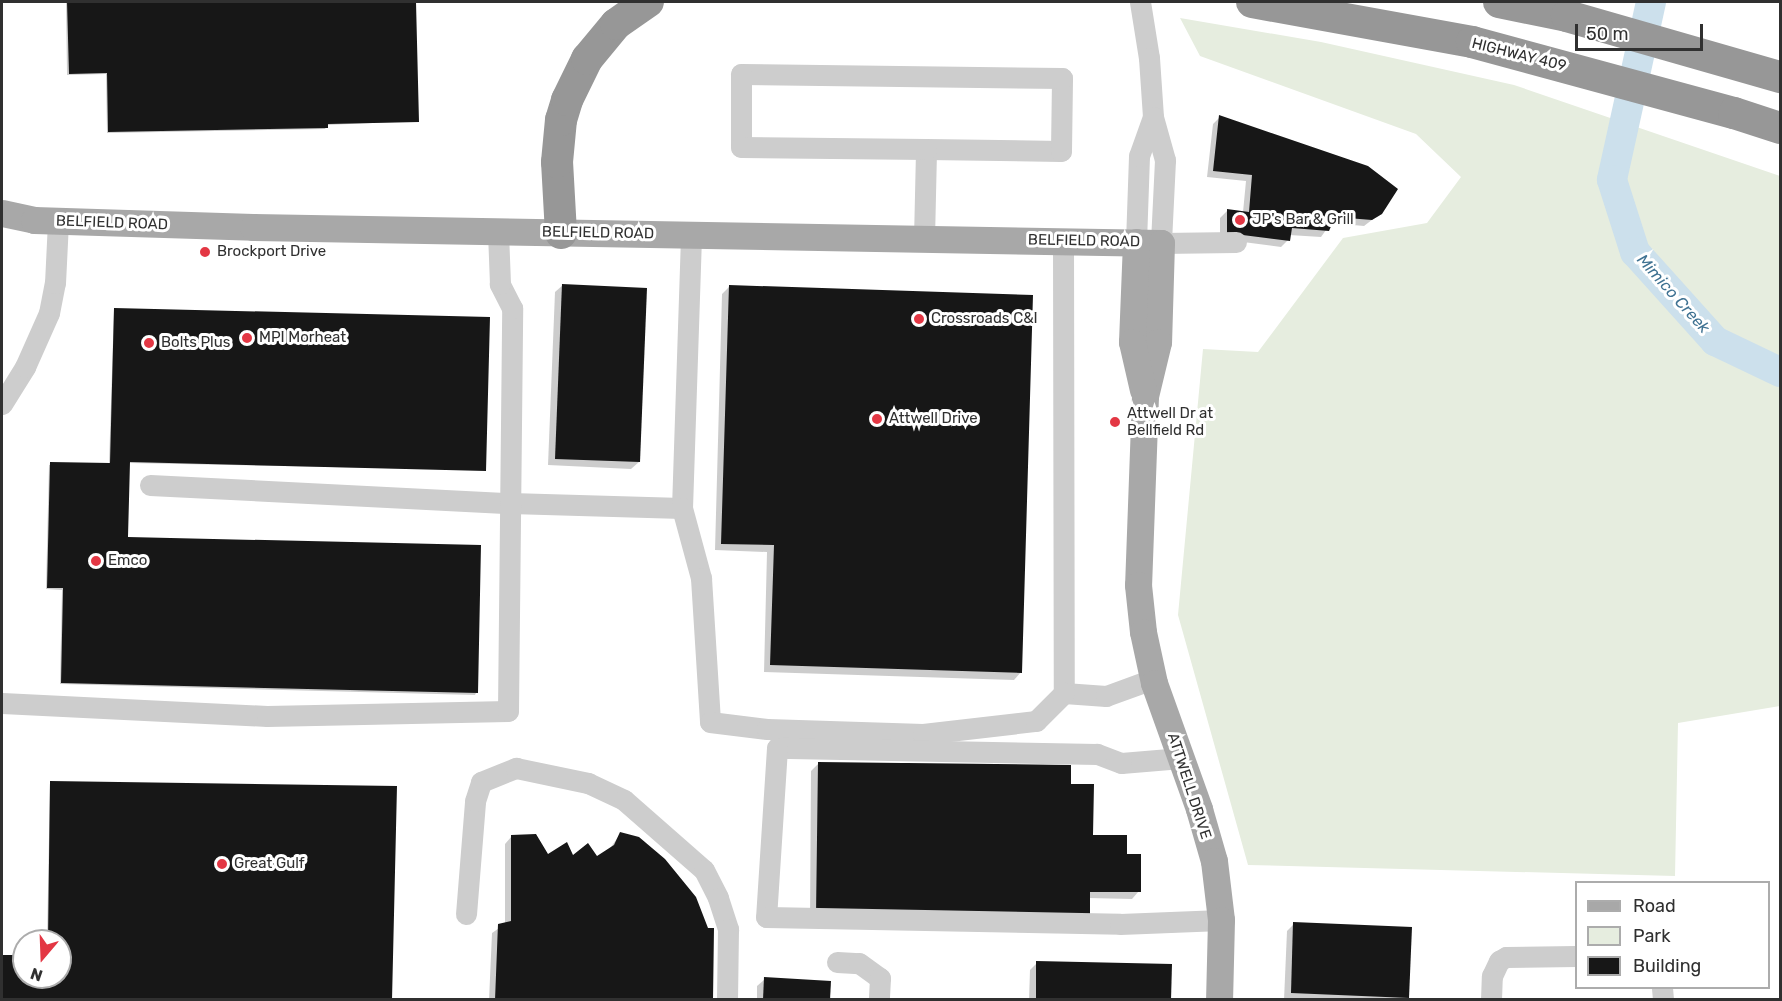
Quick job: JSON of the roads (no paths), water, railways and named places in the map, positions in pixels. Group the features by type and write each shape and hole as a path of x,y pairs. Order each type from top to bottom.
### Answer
{"highway":[{"path":"561,233 556,162 561,120 567,100 587,59 616,24 648,2"},
{"name":"HIGHWAY 409","path":"1252,2 1472,42 1734,113 1780,128"},
{"path":"1499,2 1568,16 1780,77"}],"main road":[{"name":"BELFIELD ROAD","path":"2,213 46,221 498,232 1148,243"},
{"name":"BELFIELD ROAD","path":"2,227 46,221"},
{"name":"ATTWELL DRIVE","path":"1148,243 1132,342 1145,396 1137,585 1153,679 1199,809 1214,861 1221,920 1219,999"}],"street":[{"name":"ATTWELL DRIVE","path":"1140,2 1149,58 1153,117 1139,156 1148,243"},
{"path":"741,74 1062,78 1061,150 926,149 741,147 741,74"},
{"path":"924,239 926,149"},
{"path":"2,404 24,367 49,313 55,283 46,221"},
{"path":"2,703 267,716 508,711 512,308 500,284 498,232"},
{"path":"691,235 682,508 701,578 710,722 767,729 923,734 1036,721 1064,693 1064,241"},
{"path":"1148,243 1236,242"},
{"path":"150,485 510,503 682,508"},
{"path":"1064,693 1106,696 1153,679"},
{"path":"1181,758 1121,763 1096,754 777,748 766,917 1120,924 1221,920"},
{"path":"466,914 475,801 481,782 516,768 588,783 624,800 705,870 728,929 727,999"},
{"path":"1491,999 1492,976 1499,961 1506,957 1575,956"},
{"path":"837,962 859,963 880,978 879,999"}],"waterway":[{"name":"Mimico Creek","path":"1651,2 1612,180 1635,252 1715,341 1780,372"}],"place":[{"name":"JP's Bar & Grill","path":"1240,220"},
{"name":"Brockport Drive","path":"205,252"},
{"name":"Crossroads C&I","path":"919,319"},
{"name":"MPI Morheat","path":"247,338"},
{"name":"Bolts Plus","path":"149,343"},
{"name":"Attwell Drive","path":"877,419"},
{"name":"Attwell Dr at Bellfield Rd","path":"1115,422"},
{"name":"Emco","path":"96,561"},
{"name":"Great Gulf","path":"222,864"}]}
